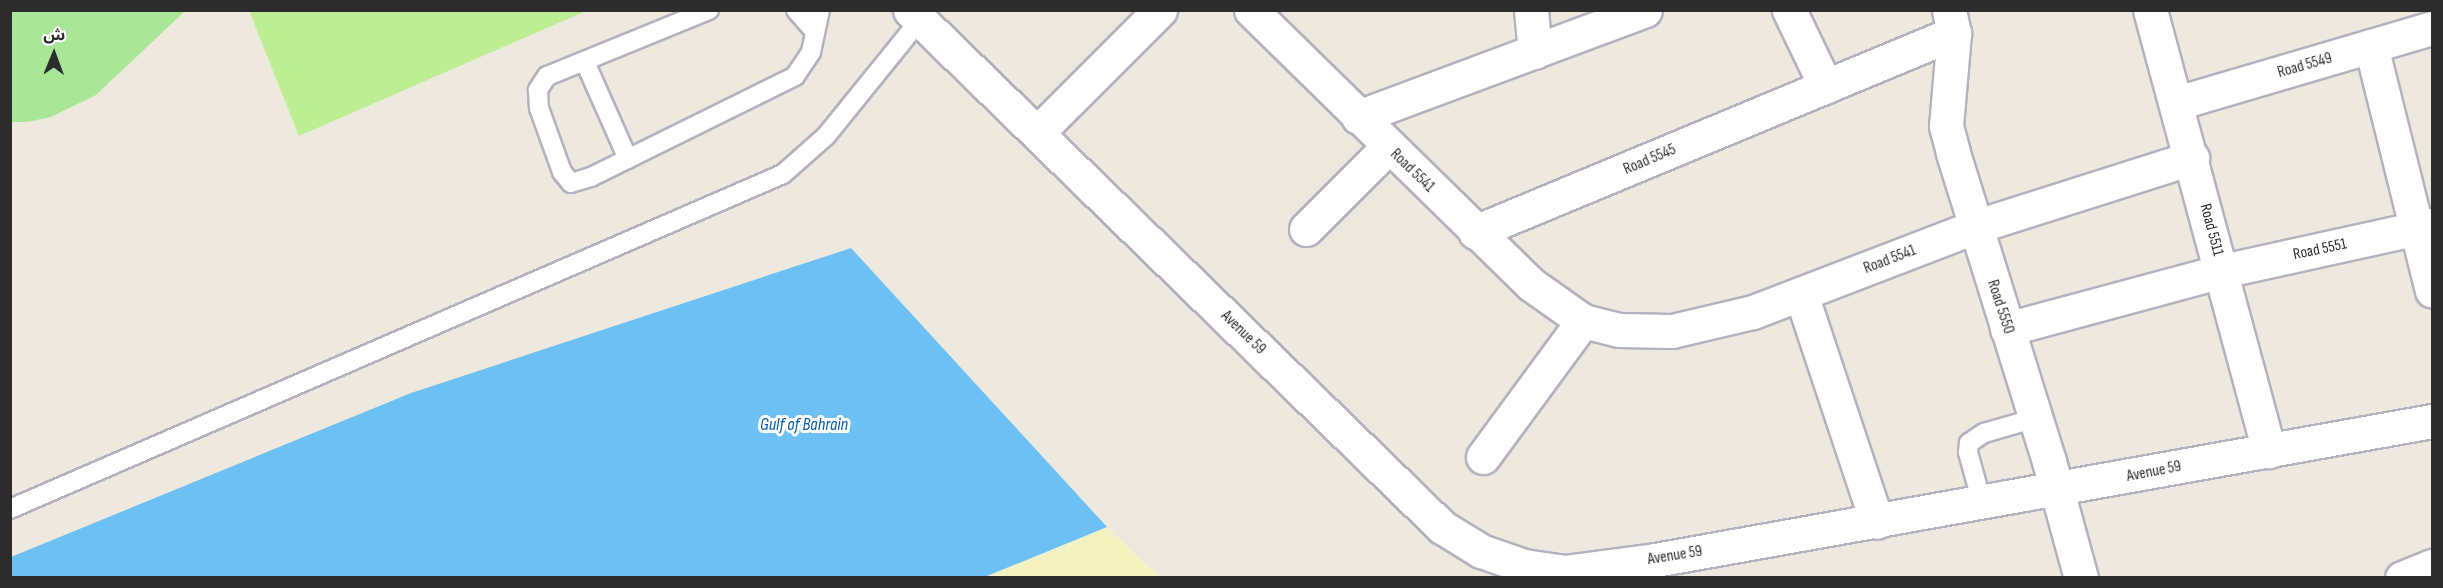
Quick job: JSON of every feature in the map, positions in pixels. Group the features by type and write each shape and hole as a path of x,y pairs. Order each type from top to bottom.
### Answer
{"street":[{"path":"1037,133 1160,10"},
{"name":"Road 5541","path":"1251,10 1475,232 1555,304 1583,321 1619,330 1672,331 1753,312 1974,227 2192,158"},
{"path":"1531,10 1536,52"},
{"path":"1358,117 1645,10"},
{"path":"1788,10 1826,87"},
{"name":"Road 5511","path":"2150,10 2192,158 2269,451"},
{"name":"Avenue 59","path":"920,14 1037,133 1442,527 1481,551 1524,566 1564,572 1877,522 2433,421"},
{"name":"Road 5545","path":"1475,232 1826,87 1952,22"},
{"name":"Road 5550","path":"1952,22 1946,126 1974,227 2058,490 2081,578"},
{"name":"Road 5549","path":"2177,103 2433,28"},
{"path":"2371,46 2425,227 2433,290"},
{"path":"1306,229 1388,147"},
{"name":"Road 5551","path":"2007,329 2222,271 2425,227"},
{"path":"1801,294 1877,522"},
{"path":"1483,457 1583,321"},
{"path":"2402,578 2433,566"}],"lane":[{"path":"709,10 547,76 538,90 539,108 561,172 571,183 628,159 795,76 811,52 820,10"},
{"path":"796,10 815,32"},
{"path":"10,509 783,174 826,136 920,14"},
{"path":"585,62 628,159"},
{"path":"1982,503 1968,452 1970,443 1984,433 2036,418"}],"green space":[{"path":"11,10 185,11 96,95 51,117 27,122 11,122"},
{"path":"256,10 586,11 299,136 250,13"}],"sand":[{"path":"1107,527 1159,577 987,577"}],"water":[{"name":"Gulf of Bahrain","path":"851,248 1107,527 982,578 11,577 11,557 411,393"}]}
